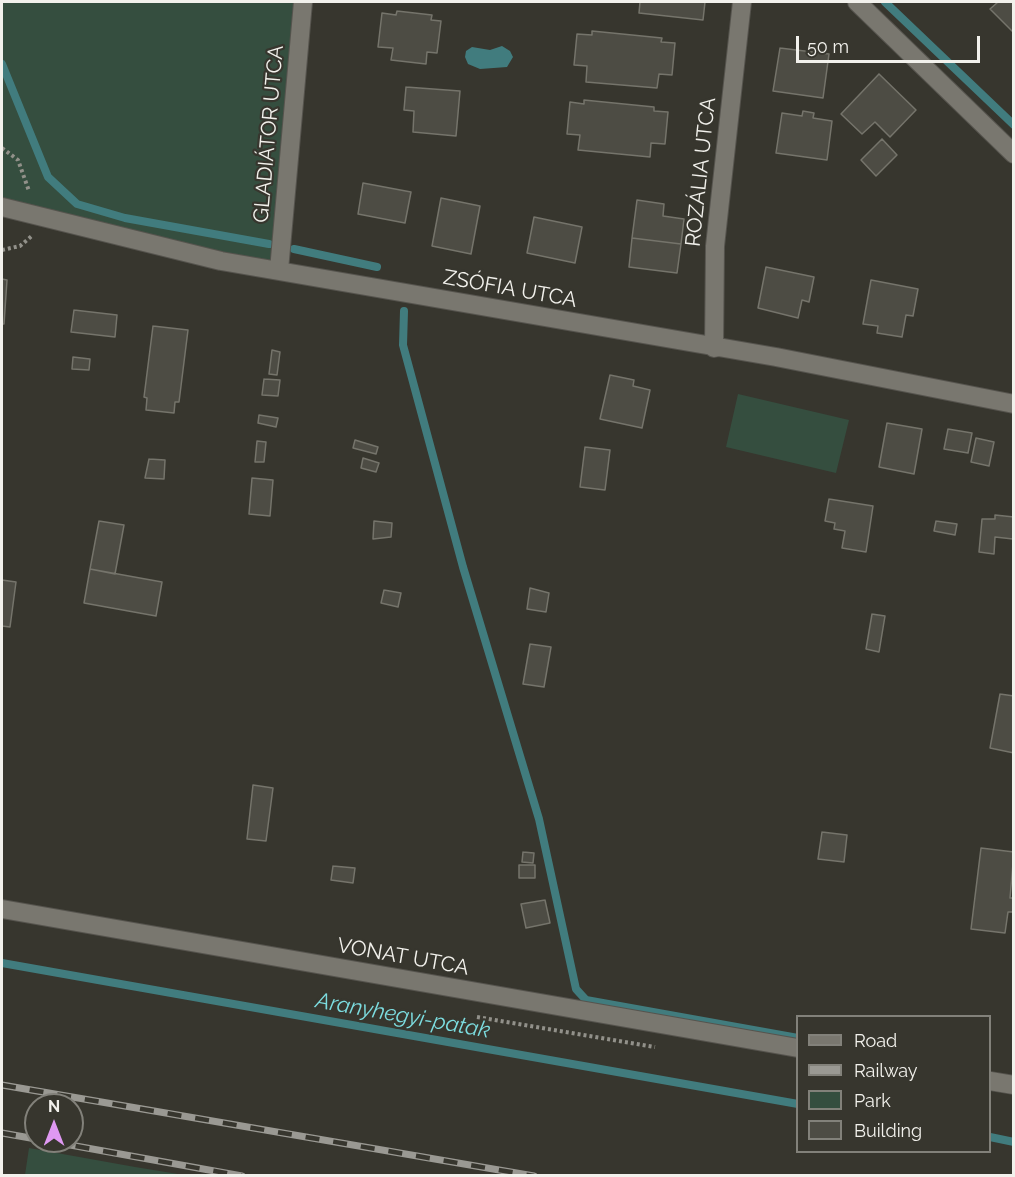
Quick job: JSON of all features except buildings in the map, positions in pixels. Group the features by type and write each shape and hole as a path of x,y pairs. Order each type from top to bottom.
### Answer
{"street":[{"name":"GLADIÁTOR UTCA","path":"279,270 303,2"},
{"name":"ROZÁLIA UTCA","path":"714,348 715,246 742,2"},
{"path":"857,2 1014,154"},
{"name":"ZSÓFIA UTCA","path":"2,207 221,261 776,357 1014,404"},
{"name":"VONAT UTCA","path":"2,909 796,1048"},
{"path":"991,1081 1014,1085"}],"path":[{"path":"2,148 18,160 37,214 36,233 20,246 2,250"},
{"path":"477,1017 660,1048"}],"green space":[{"path":"2,2 303,2 279,270 2,212"},
{"path":"738,394 849,420 836,473 726,447"},
{"path":"28,1153 57,1153 184,1175 25,1175"}],"water":[{"path":"502,46 510,51 513,57 507,67 480,69 468,64 465,57 466,51 472,47 490,50"}],"waterway":[{"path":"885,2 1014,125"},
{"path":"2,64 48,177 77,204 125,218 269,244"},
{"path":"294,249 377,267"},
{"path":"404,311 403,345 463,567 539,819 576,989 586,1000 796,1038"},
{"name":"Aranyhegyi-patak","path":"2,963 796,1104"},
{"name":"Aranyhegyi-patak","path":"991,1137 1014,1142"}],"railway":[{"path":"2,1085 534,1176"},
{"path":"2,1133 24,1137"},
{"path":"84,1147 242,1176"}]}
